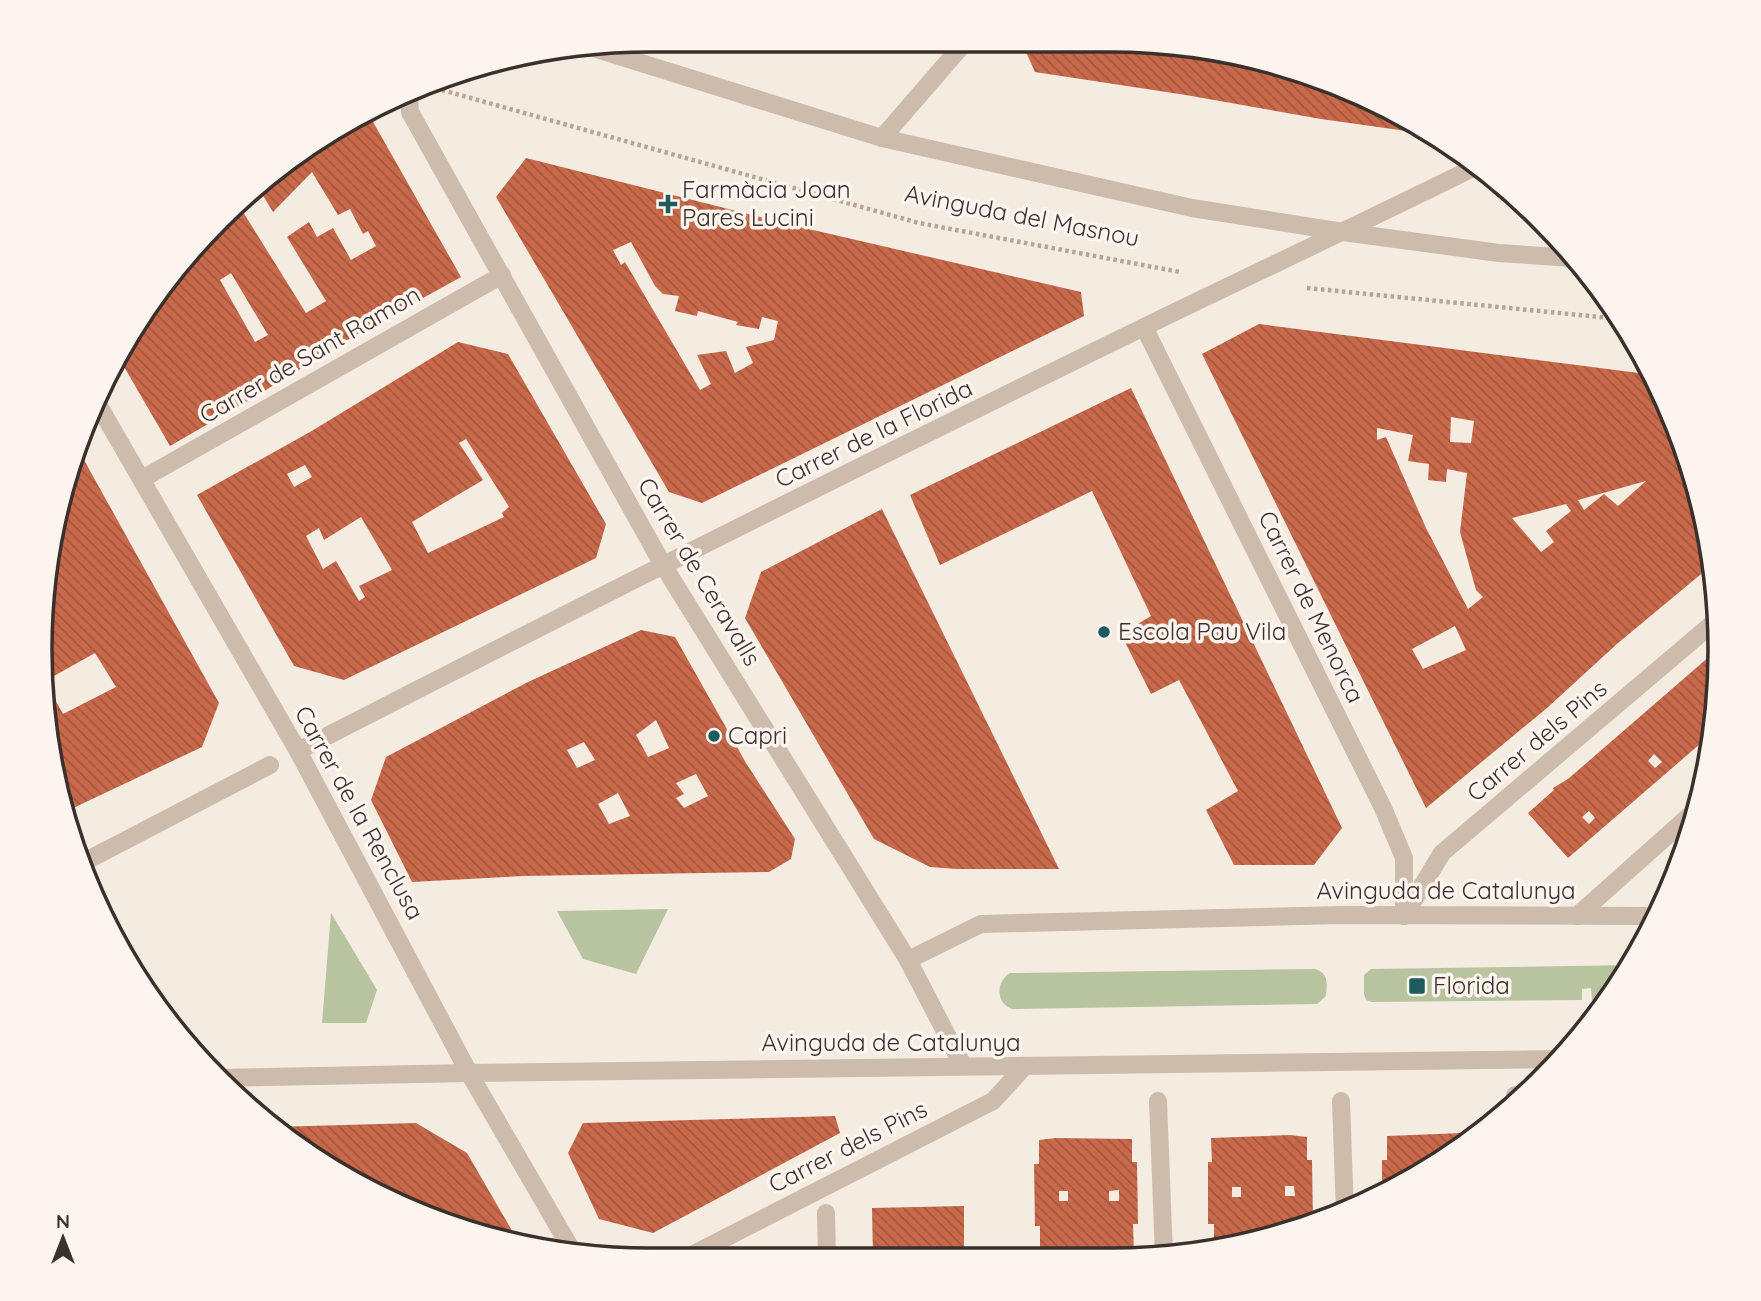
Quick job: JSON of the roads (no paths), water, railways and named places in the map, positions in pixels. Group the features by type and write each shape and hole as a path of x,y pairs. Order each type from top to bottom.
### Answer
{"street":[{"path":"882,138 956,52"},
{"name":"Avinguda del Masnou","path":"612,54 882,138 1192,208 1343,233 1499,253 1561,257"},
{"name":"Carrer de Ceravalls","path":"409,104 410,112 663,565 908,960 963,1066"},
{"name":"Carrer de la Florida","path":"298,751 663,565 1468,171"},
{"name":"Carrer de Sant Ramon","path":"142,479 502,275"},
{"name":"Carrer de Menorca","path":"1144,327 1383,808 1405,858 1404,916"},
{"name":"Carrer de la Renclusa","path":"102,412 298,751 469,1073 567,1242"},
{"name":"Carrer dels Pins","path":"1404,916 1442,853 1708,627"},
{"path":"90,859 270,765"},
{"path":"1577,916 1683,821"},
{"name":"Avinguda de Catalunya","path":"908,960 981,923 1342,915 1646,916"},
{"name":"Avinguda de Catalunya","path":"234,1079 469,1073 1546,1059"},
{"name":"Carrer dels Pins","path":"706,1248 993,1101 1024,1067"},
{"path":"1158,1101 1164,1246"},
{"path":"1341,1101 1345,1201"},
{"path":"826,1213 827,1248"}],"place":[{"name":"Farmàcia Joan Pares Lucini","path":"668,204"},
{"name":"Escola Pau Vila","path":"1104,632"},
{"name":"Capri","path":"714,736"},
{"name":"Florida","path":"1417,986"}]}
